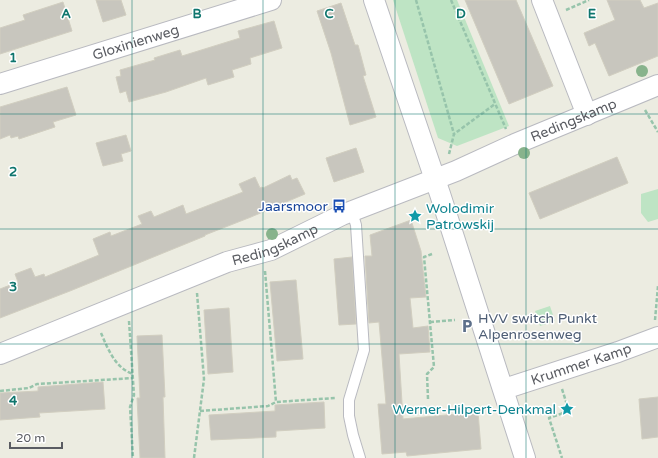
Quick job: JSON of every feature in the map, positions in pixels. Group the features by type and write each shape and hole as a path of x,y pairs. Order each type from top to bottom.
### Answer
{"street":[{"name":"Gloxinienweg","path":"0,84 271,0"},
{"path":"374,0 435,179 525,458"},
{"path":"542,0 587,115"},
{"name":"Redingskamp","path":"0,354 227,262 271,250 352,212 456,171 515,144 658,85"},
{"name":"Krummer Kamp","path":"504,389 618,352 656,331"}],"lane":[{"path":"352,212 356,225 364,350 349,400 349,416 360,458"}],"path":[{"path":"416,0 454,134 449,155"},
{"path":"451,0 509,135"},
{"path":"564,11 589,0"},
{"path":"454,134 495,104"},
{"path":"645,110 658,132"},
{"path":"428,399 427,374 434,367 424,257 432,254"},
{"path":"265,271 276,402"},
{"path":"656,331 658,286"},
{"path":"194,458 204,379 196,292"},
{"path":"129,320 134,395 130,407 133,458"},
{"path":"430,322 455,320"},
{"path":"100,332 116,362 122,369 133,374"},
{"path":"0,391 29,388 37,384 133,378"},
{"path":"200,411 268,406 276,402 335,398"},
{"path":"562,458 549,418 569,411 565,400"}],"green space":[{"path":"393,0 457,0 509,126 457,146 438,138"},
{"path":"658,189 658,219 648,222 641,213 641,194"},
{"path":"550,306 555,321 540,326 535,311"}],"building":[{"path":"96,0 121,0 126,15 103,22"},
{"path":"465,0 516,0 553,86 509,104"},
{"path":"607,0 640,0 644,8 658,3 658,56 609,76 595,43 589,46 584,33 615,20"},
{"path":"63,2 72,31 0,54 0,28 25,20 23,15"},
{"path":"341,3 355,45 358,45 366,75 363,76 376,117 350,125 331,53 317,11"},
{"path":"274,21 282,48 250,58 251,64 232,70 234,77 208,85 206,78 166,92 129,102 126,91 120,93 116,77 121,76 120,70 155,60 154,58 180,50 182,56 240,38 238,31"},
{"path":"67,87 76,115 53,122 55,127 19,139 18,136 11,138 10,135 0,139 0,107"},
{"path":"126,135 131,151 121,154 123,161 103,166 96,143"},
{"path":"356,148 364,172 334,182 326,158"},
{"path":"617,157 628,183 540,219 529,193"},
{"path":"290,175 292,180 297,178 305,194 70,291 0,318 0,289 18,282 15,274 31,268 35,277 44,274 45,277 99,255 93,239 110,232 111,236 142,224 138,216 151,211 154,217 183,205 186,214 243,192 239,184 255,177 260,188 263,188"},
{"path":"411,220 421,251 426,297 410,298 413,328 428,326 430,352 399,354 403,419 478,412 481,449 407,456 406,452 382,454 378,404 386,404 379,322 369,323 365,256 372,256 370,235"},
{"path":"352,257 356,324 339,325 334,259"},
{"path":"296,280 303,359 277,361 270,282"},
{"path":"229,308 233,372 208,374 204,310"},
{"path":"162,335 165,397 163,397 165,458 140,458 137,398 140,398 137,336"},
{"path":"103,382 105,409 39,413 40,417 0,420 0,393 38,391 38,387"},
{"path":"658,397 658,437 642,439 639,399"},
{"path":"324,402 325,428 276,431 276,437 211,440 209,415 275,411 275,405"}],"place":[{"name":"Jaarsmoor","path":"339,206"},
{"name":"Wolodimir Patrowskij","path":"415,216"},
{"name":"HVV switch Punkt Alpenrosenweg","path":"467,326"},
{"name":"Werner-Hilpert-Denkmal","path":"567,409"}]}
